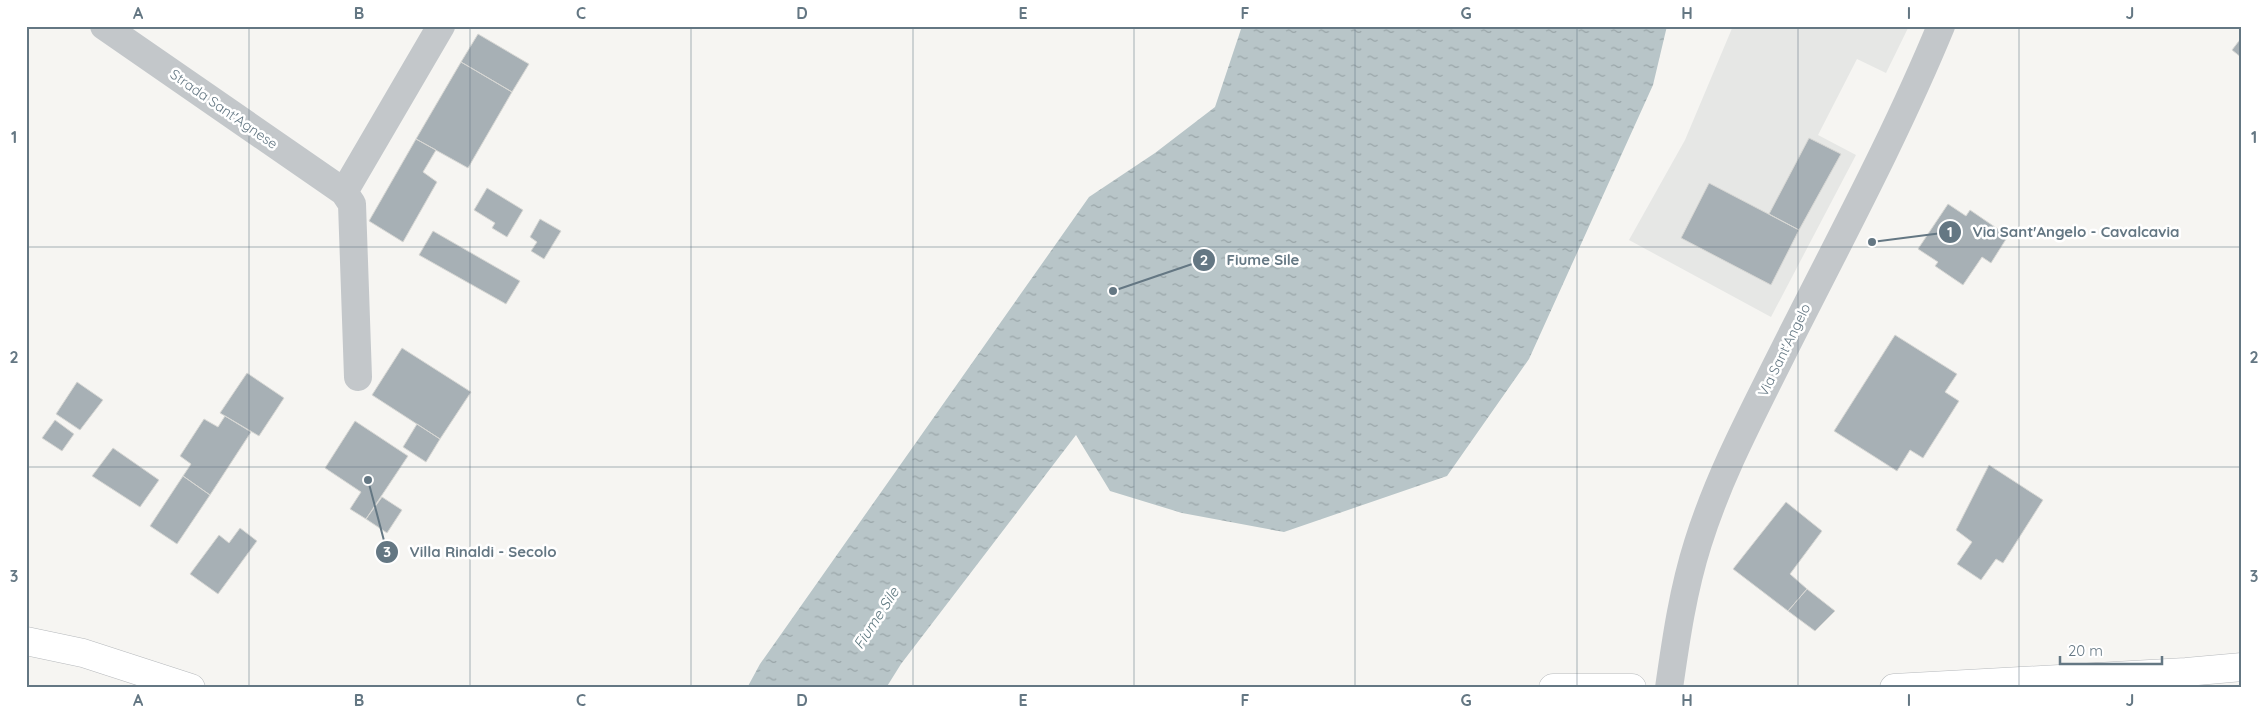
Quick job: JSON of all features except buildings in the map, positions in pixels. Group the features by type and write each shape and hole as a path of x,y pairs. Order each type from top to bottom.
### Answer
{"highway":[{"path":"26,641 83,653 191,688"},
{"path":"1894,688 2186,672 2242,667"},
{"path":"1553,688 1632,688"}],"street":[{"name":"Strada Sant'Agnese","path":"104,26 344,192"},
{"path":"358,377 352,204 344,192 441,26"},
{"name":"Via Sant'Angelo","path":"1669,688 1684,594 1698,544 1714,499 1749,421 1897,122 1941,26"}],"shaded area":[{"path":"1733,26 1909,26 1886,73 1857,59 1818,135 1856,155 1771,317 1629,240 1685,140"}],"water":[{"path":"1242,26 1667,26 1653,85 1529,359 1447,476 1284,532 1182,513 1110,491 1076,435 901,664 886,688 747,688 760,664 1089,197 1155,153 1215,107"}],"place":[{"name":"Via Sant'Angelo - Cavalcavia","path":"1872,242"},
{"name":"Fiume Sile","path":"1113,291"},
{"name":"Villa Rinaldi - Secolo","path":"368,480"}]}
